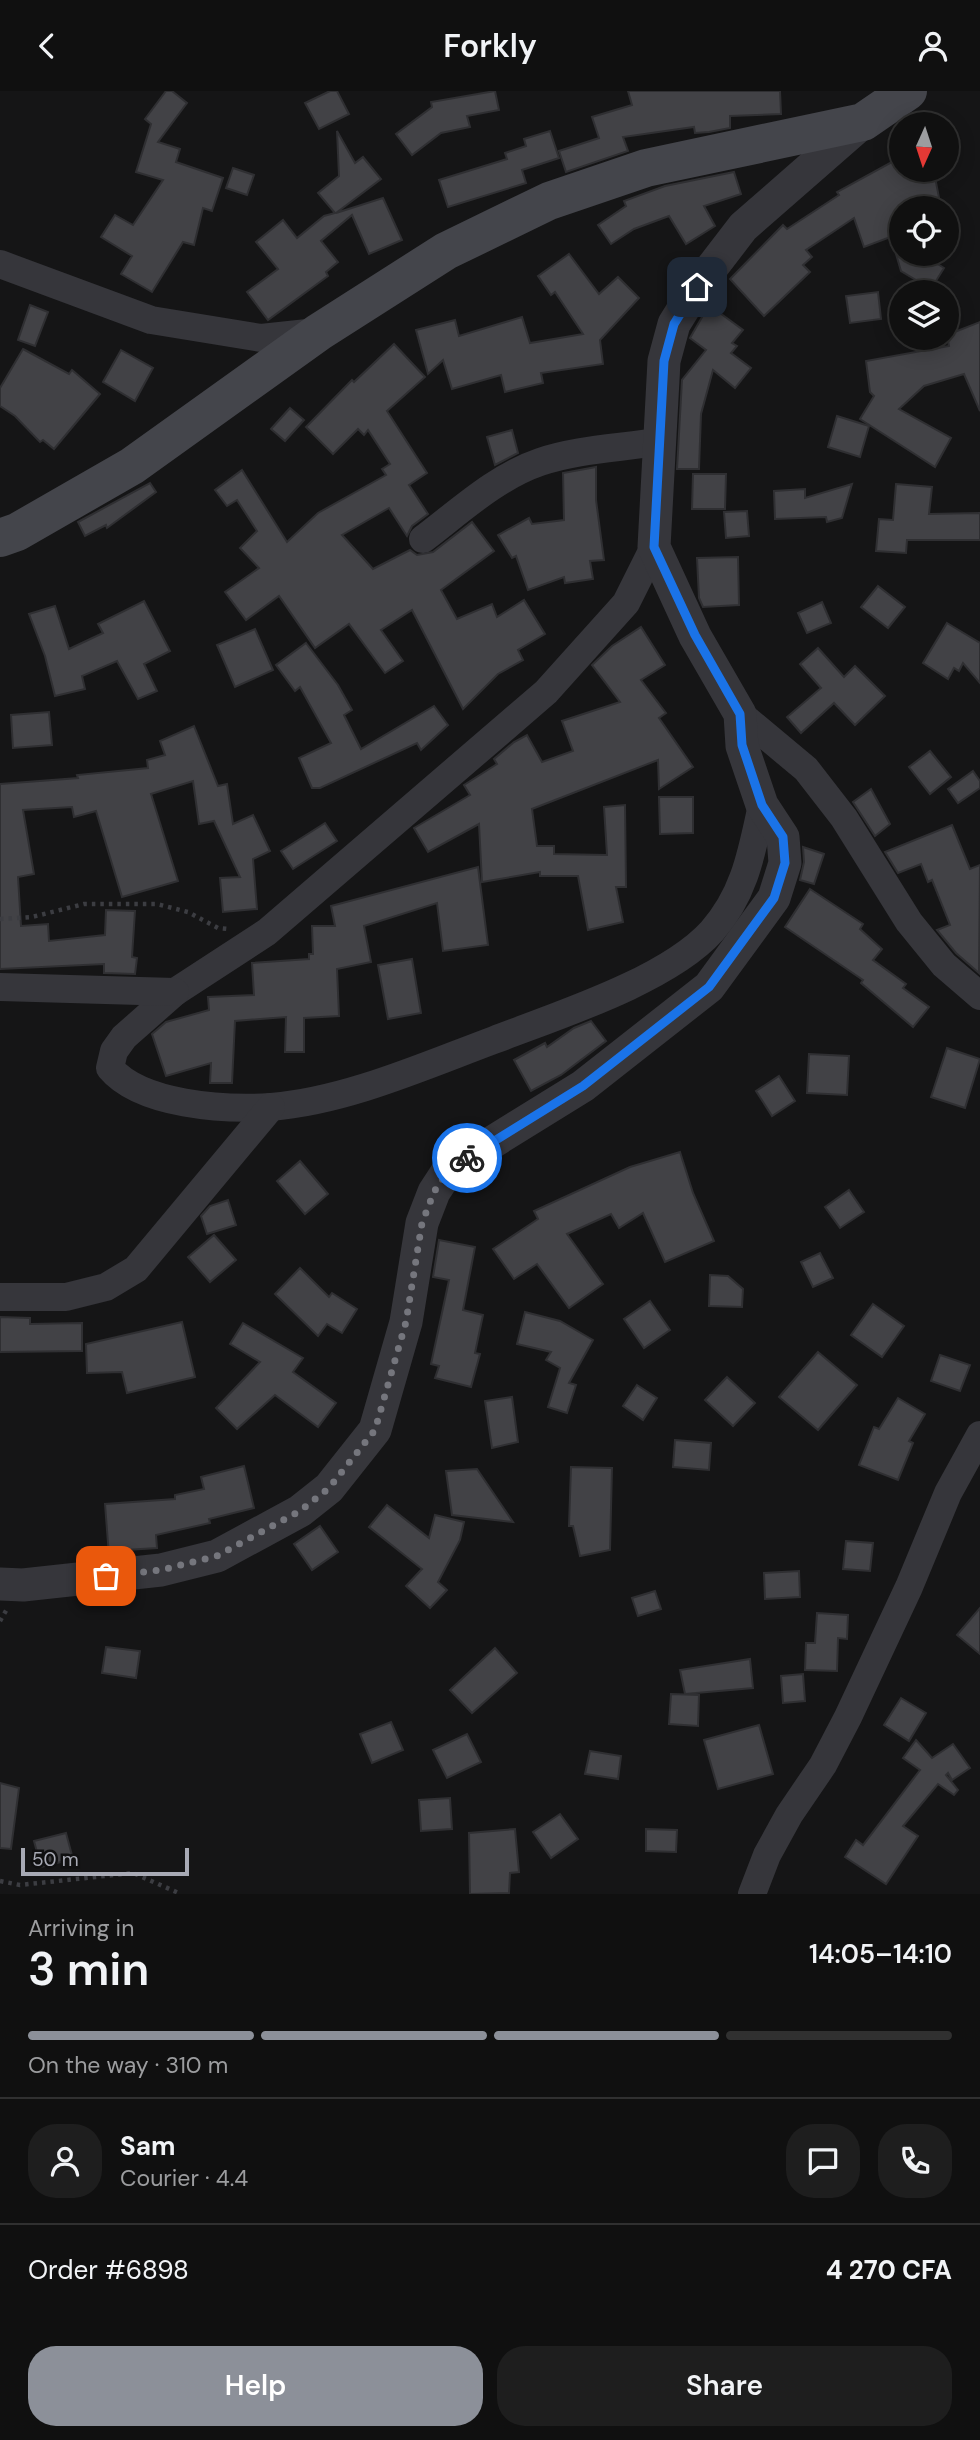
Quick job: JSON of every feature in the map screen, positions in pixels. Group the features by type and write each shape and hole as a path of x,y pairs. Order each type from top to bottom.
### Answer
{"main road":[{"path":"0,538 17,532 132,466 320,332 446,251 549,201 646,168 863,122 908,91"}],"street":[{"path":"762,805 745,879 711,932 668,964 598,1001 363,1089 271,1107 203,1104 160,1096 132,1088 110,1068 114,1051 124,1037 175,992 267,932 546,692 626,603 654,547 662,440 664,361 674,324 697,287 743,227 863,122"},
{"path":"0,264 151,320 261,338 320,332"},
{"path":"424,539 486,490 538,463 564,455 662,440"},
{"path":"654,547 678,601 740,714 806,769 851,828 909,922 944,965 980,996"},
{"path":"0,1584 23,1585 161,1570 217,1556 300,1511 329,1488 375,1430 406,1322 422,1223 434,1192 449,1169 583,1086 709,987 774,898 785,863 783,837 762,805 742,745 740,714"},
{"path":"0,988 175,992"},
{"path":"0,1297 66,1297 106,1287 136,1269 271,1107"},
{"path":"752,1894 767,1855 789,1815 823,1765 848,1717 909,1587 948,1493 980,1435"}],"path":[{"path":"0,919 32,917 84,904 158,904 188,912 218,928 267,932"},
{"path":"0,1881 20,1885 133,1873 181,1894"}],"building":[{"path":"166,91 172,91 187,103 158,142 180,149 176,162 223,178 212,211 203,208 194,245 183,242 152,292 121,274 132,256 101,237 115,215 133,225 163,180 136,172 151,124 145,119"},
{"path":"330,91 337,91 349,114 319,129 305,103"},
{"path":"495,91 499,110 467,116 470,127 441,133 412,155 396,134 432,107 431,102"},
{"path":"628,91 780,91 781,114 730,116 730,128 709,132 695,133 694,127 623,137 628,151 566,172 559,151 599,138 592,117 632,105"},
{"path":"337,131 355,163 363,157 381,179 336,213 383,198 402,240 369,254 352,215 321,241 338,262 326,272 328,276 268,320 247,292 278,269 256,242 283,220 297,238 324,216 335,213 318,193 339,176"},
{"path":"550,131 559,158 522,170 526,183 448,207 439,180 507,159 505,153 526,146 524,139"},
{"path":"889,164 889,182 936,182 939,196 889,196 889,238 864,247 854,218 806,250 812,257 803,265 810,272 764,316 730,279 783,225 787,229 839,195 837,192"},
{"path":"233,168 254,175 247,195 226,188"},
{"path":"734,172 741,194 704,206 715,226 686,244 669,216 634,229 611,244 598,225 626,206 624,201 665,186"},
{"path":"569,254 599,294 618,277 639,298 600,340 603,364 541,373 543,383 505,392 501,375 452,389 443,360 428,374 416,330 455,320 459,336 522,317 530,343 583,334 555,292 551,295 538,276"},
{"path":"900,266 944,268 937,280 916,280 901,271"},
{"path":"878,292 881,319 850,323 846,296"},
{"path":"30,305 48,312 35,346 18,340"},
{"path":"709,305 743,330 732,343 737,346 731,353 751,368 735,388 713,370 701,414 699,469 677,469 682,380 706,350 690,338"},
{"path":"980,322 980,411 964,374 924,386 899,409 951,438 935,467 860,419 874,396 870,392 866,361 927,350 959,350 959,330"},
{"path":"394,344 425,377 387,411 427,473 409,485 428,514 412,526 407,536 389,508 342,535 373,569 410,550 417,555 433,552 472,522 494,551 441,590 457,619 492,604 497,617 524,600 545,634 518,650 523,660 498,674 463,709 412,610 381,630 403,661 385,673 349,624 315,648 279,596 246,620 225,592 259,568 240,548 257,531 237,500 227,506 215,490 242,470 287,542 318,513 386,475 382,469 390,464 368,430 364,435 358,429 333,454 306,427 352,380 354,382"},
{"path":"23,349 69,374 72,370 100,394 54,449 43,440 40,442 15,416 0,406 0,388"},
{"path":"121,350 153,368 135,401 103,382"},
{"path":"290,408 304,420 285,441 271,429"},
{"path":"837,416 869,426 860,457 828,447"},
{"path":"512,430 518,453 495,465 487,437"},
{"path":"596,467 596,500 604,560 590,561 593,579 565,583 564,577 528,590 516,556 512,558 498,535 529,518 532,524 564,520 563,473"},
{"path":"693,474 726,474 725,509 692,509"},
{"path":"150,483 156,492 107,528 106,525 85,536 78,522"},
{"path":"852,484 842,518 827,522 826,517 775,519 774,491 805,489 805,498"},
{"path":"896,484 932,487 929,514 980,513 980,540 907,540 906,553 876,551 879,519 893,520"},
{"path":"747,511 749,536 726,538 724,512"},
{"path":"738,557 739,605 703,607 699,598 697,558"},
{"path":"878,586 905,607 888,628 861,607"},
{"path":"144,601 170,651 144,664 157,691 138,699 117,661 82,676 85,689 55,696 45,656 29,614 55,606 69,649 103,633 98,624"},
{"path":"822,602 831,623 807,633 798,613"},
{"path":"947,623 980,643 980,683 963,663 959,671 954,668 948,679 923,663"},
{"path":"641,627 665,665 641,680 666,713 659,718 693,767 659,789 658,760 532,809 537,846 554,846 554,854 607,855 604,807 625,805 626,887 616,887 623,922 588,930 578,876 540,876 540,872 482,882 479,824 428,852 414,828 470,795 464,785 497,764 494,759 514,742 527,735 542,762 573,751 562,721 620,702 592,665 612,646"},
{"path":"255,629 273,670 235,687 217,645"},
{"path":"306,643 338,685 352,710 344,715 361,749 434,706 448,725 421,750 417,743 320,788 312,788 299,758 331,743 300,687 295,691 276,665"},
{"path":"818,648 844,677 855,666 885,696 855,725 834,703 801,733 787,717 821,688 800,664"},
{"path":"49,712 52,745 13,748 11,715"},
{"path":"194,726 218,786 227,784 233,824 253,815 270,851 253,859 257,909 223,912 220,878 240,877 214,821 199,824 193,781 151,794 178,881 122,897 96,811 74,817 72,807 23,810 34,874 18,877 21,926 48,924 49,941 105,935 106,910 135,911 132,957 137,958 135,974 104,973 104,964 0,969 0,784 78,778 77,775 148,768 147,760 165,755 160,741"},
{"path":"930,751 951,777 930,794 909,767"},
{"path":"973,771 980,781 980,788 958,803 948,789"},
{"path":"871,789 890,824 875,836 853,802"},
{"path":"659,797 693,797 693,833 660,834"},
{"path":"325,823 337,841 293,869 281,851"},
{"path":"952,825 970,869 980,865 979,973 956,953 937,930 950,925 932,880 928,882 921,864 898,873 885,852"},
{"path":"803,847 824,854 814,884 800,880 804,862"},
{"path":"478,867 488,945 443,951 437,903 364,926 371,962 337,969 339,1016 304,1018 304,1052 285,1052 286,1017 235,1021 232,1083 210,1083 211,1063 166,1076 152,1034 166,1022 209,1010 208,997 254,995 252,963 309,959 309,954 313,954 312,926 335,926 331,906"},
{"path":"810,889 863,924 860,929 882,949 873,960 906,984 903,988 929,1007 913,1027 861,983 863,980 785,927"},
{"path":"412,959 421,1013 388,1019 378,965"},
{"path":"591,1021 606,1041 561,1075 531,1091 514,1060 545,1043 547,1047 574,1028"},
{"path":"947,1048 980,1059 965,1108 931,1097"},
{"path":"809,1054 849,1056 847,1095 807,1093"},
{"path":"779,1076 795,1101 772,1116 756,1091"},
{"path":"680,1152 693,1193 714,1241 665,1262 643,1213 619,1228 611,1214 567,1234 603,1284 569,1308 537,1264 514,1279 493,1249 538,1219 534,1211 630,1167"},
{"path":"300,1161 328,1194 305,1214 277,1181"},
{"path":"849,1190 864,1212 840,1228 825,1207"},
{"path":"228,1200 236,1225 207,1234 201,1216 210,1206"},
{"path":"214,1235 236,1260 210,1282 188,1257"},
{"path":"439,1240 475,1247 463,1310 483,1315 475,1353 480,1354 471,1387 435,1378 439,1366 431,1364 449,1280 433,1277"},
{"path":"820,1253 833,1278 813,1287 801,1262"},
{"path":"300,1268 329,1297 332,1293 357,1309 342,1333 327,1324 318,1336 275,1294"},
{"path":"710,1275 728,1276 743,1289 742,1307 709,1306"},
{"path":"650,1301 670,1330 644,1348 624,1319"},
{"path":"873,1304 904,1326 882,1357 851,1335"},
{"path":"525,1312 560,1321 593,1340 569,1383 576,1385 567,1413 548,1407 560,1368 546,1360 551,1352 517,1344"},
{"path":"0,1317 30,1318 30,1324 82,1323 82,1351 0,1352"},
{"path":"182,1322 195,1377 127,1393 122,1372 87,1373 86,1344"},
{"path":"243,1323 303,1358 293,1372 336,1403 318,1427 275,1395 237,1429 216,1408 260,1362 230,1344"},
{"path":"818,1352 857,1385 818,1430 779,1397"},
{"path":"940,1355 970,1365 960,1391 931,1381"},
{"path":"727,1377 755,1403 733,1426 705,1400"},
{"path":"637,1385 657,1398 643,1420 623,1406"},
{"path":"512,1397 518,1442 492,1448 485,1401"},
{"path":"898,1398 925,1414 909,1441 913,1443 898,1480 859,1465 874,1427 879,1429"},
{"path":"675,1440 711,1443 709,1470 673,1467"},
{"path":"244,1466 254,1508 209,1519 210,1523 156,1535 157,1548 126,1550 126,1554 109,1556 105,1504 175,1499 175,1495 204,1489 201,1477"},
{"path":"571,1467 612,1468 610,1550 580,1556 573,1526 569,1526"},
{"path":"477,1469 513,1522 452,1515 446,1471"},
{"path":"387,1505 429,1538 435,1515 464,1522 460,1540 438,1582 447,1590 430,1608 406,1586 422,1569 369,1527"},
{"path":"320,1526 338,1552 312,1570 294,1544"},
{"path":"846,1541 873,1543 870,1571 843,1569"},
{"path":"799,1571 800,1597 765,1599 764,1573"},
{"path":"655,1591 661,1609 638,1616 632,1598"},
{"path":"980,1608 980,1654 957,1635"},
{"path":"817,1613 848,1615 847,1639 838,1638 837,1671 805,1670 806,1643 815,1643"},
{"path":"106,1647 140,1651 136,1678 102,1673"},
{"path":"495,1648 517,1673 472,1713 450,1690"},
{"path":"750,1659 753,1688 685,1694 680,1670"},
{"path":"803,1674 805,1701 783,1703 781,1676"},
{"path":"671,1694 699,1695 698,1726 669,1724"},
{"path":"901,1698 926,1713 909,1741 884,1725"},
{"path":"391,1722 403,1750 372,1763 360,1734"},
{"path":"759,1725 773,1774 718,1789 704,1740"},
{"path":"467,1734 481,1762 447,1778 433,1750"},
{"path":"916,1740 932,1758 953,1744 970,1768 952,1780 948,1773 946,1775 958,1790 954,1795 938,1784 903,1826 918,1836 886,1884 845,1857 856,1840 863,1845 920,1770 903,1758"},
{"path":"590,1751 621,1756 618,1779 585,1774"},
{"path":"0,1783 19,1788 11,1849 0,1848"},
{"path":"450,1798 452,1829 421,1831 419,1800"},
{"path":"560,1814 578,1839 551,1858 533,1832"},
{"path":"515,1829 519,1872 510,1873 509,1893 470,1894 469,1833"},
{"path":"646,1829 677,1830 676,1852 646,1851"},
{"path":"66,1833 73,1859 41,1867 34,1841"}],"way so far":[{"path":"106,1576 161,1570 217,1556 300,1511 329,1488 375,1430 406,1322 422,1223 434,1192 449,1169 467,1158"}],"route":[{"path":"467,1158 583,1086 709,987 774,898 785,863 783,837 762,805 742,745 740,714 695,635 654,547 662,440 664,361 674,324 697,287"}]}
